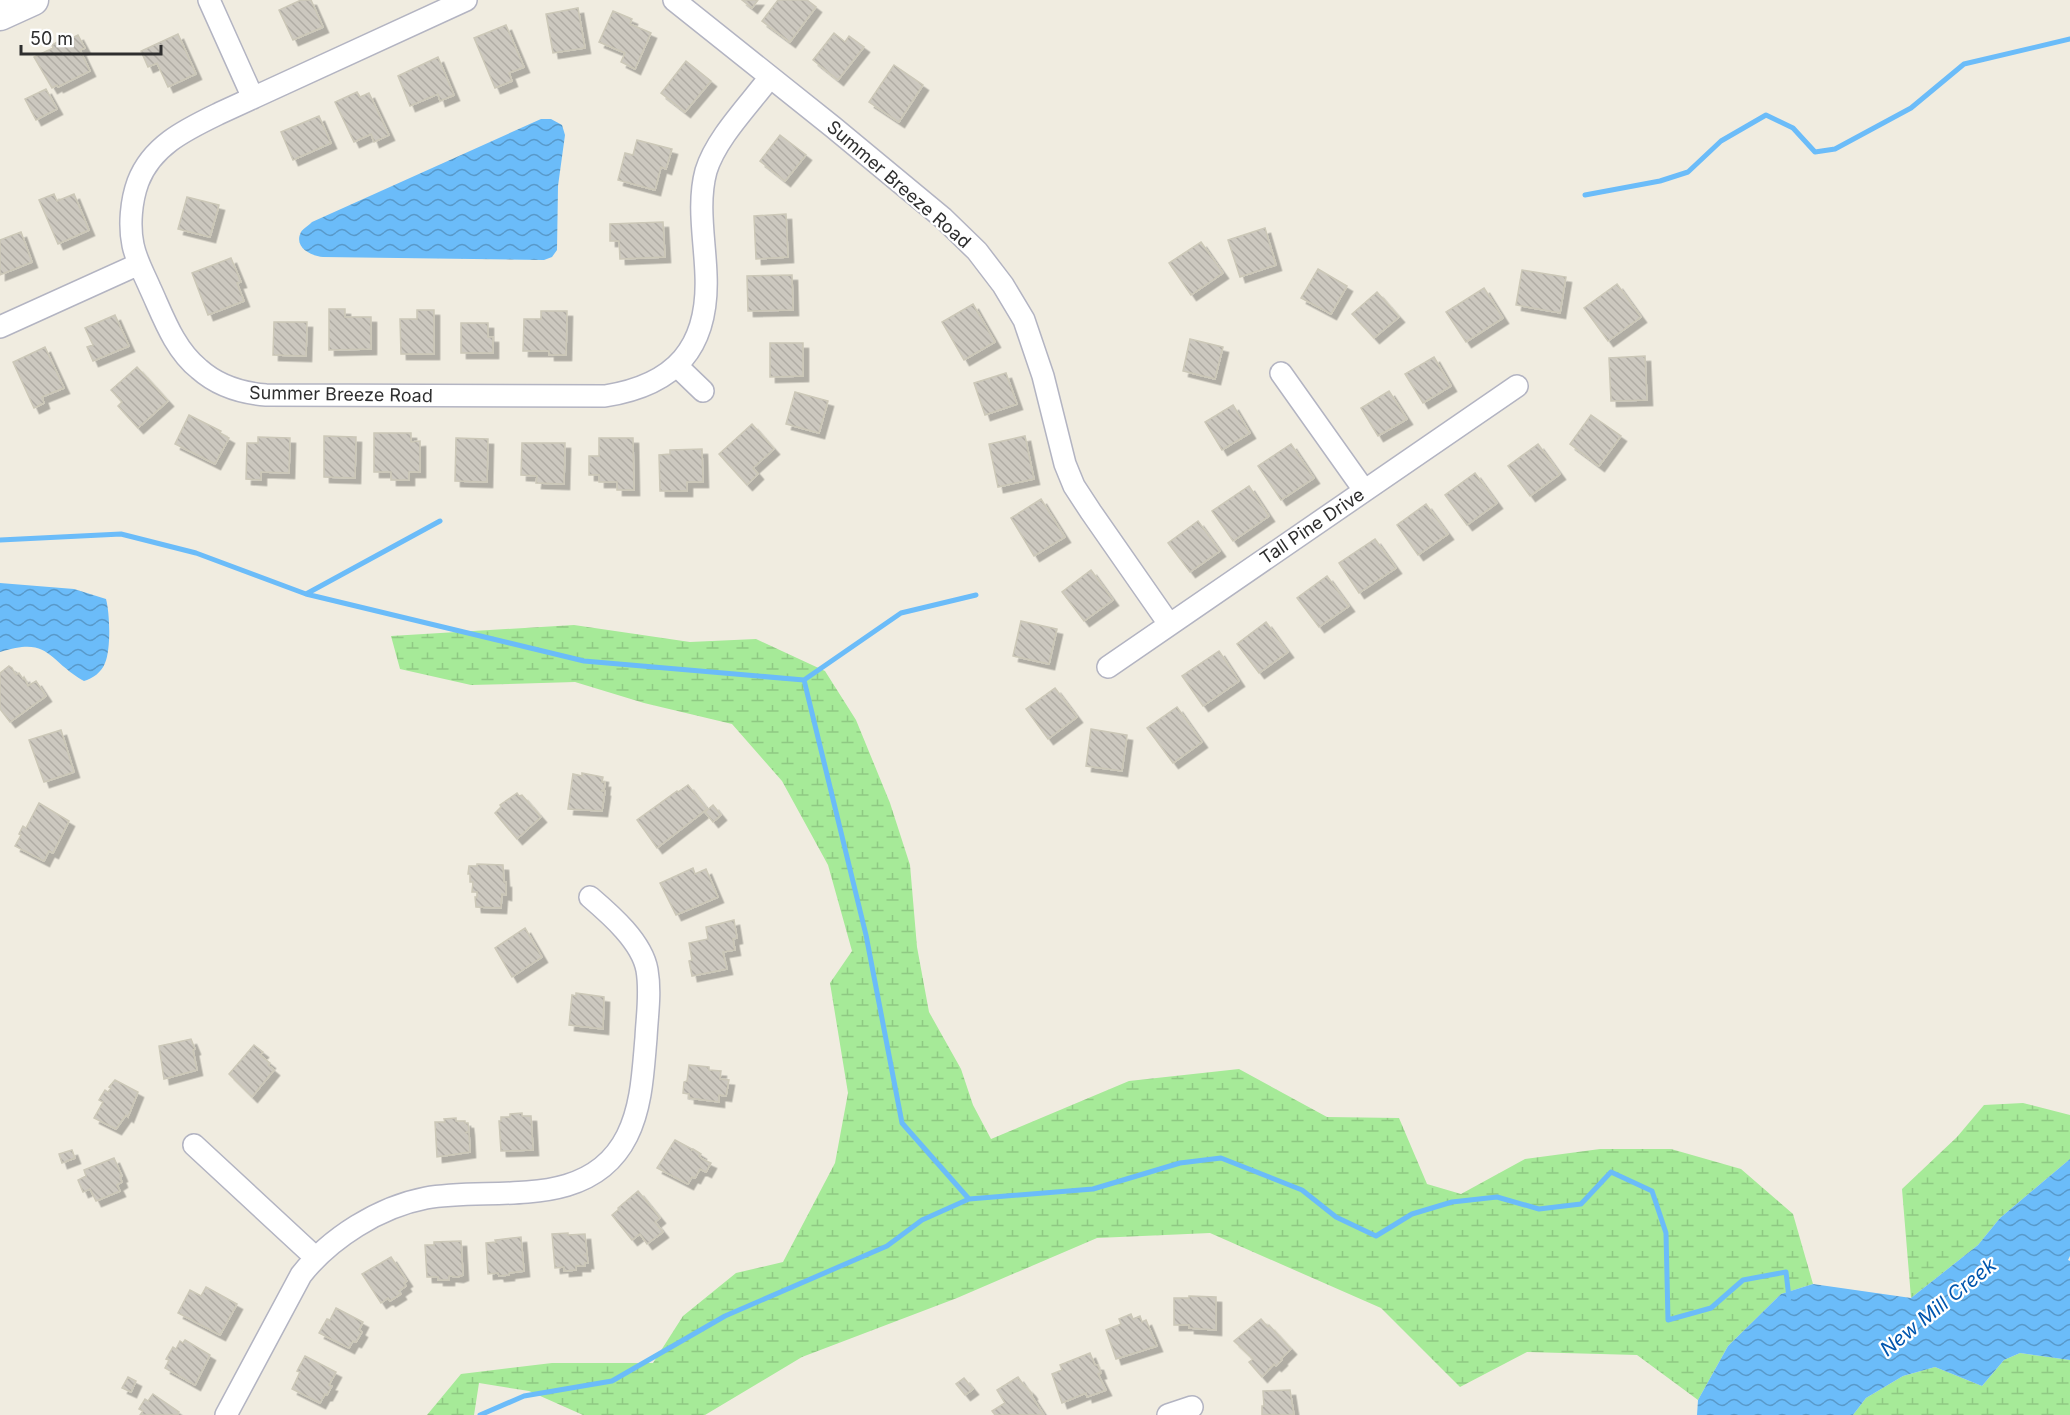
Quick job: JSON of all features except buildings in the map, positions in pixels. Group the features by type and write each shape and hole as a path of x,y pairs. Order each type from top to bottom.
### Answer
{"street":[{"path":"0,15 33,0"},
{"path":"209,0 253,98"},
{"name":"Summer Breeze Road","path":"466,0 185,131 165,144 150,161 138,182 131,226 133,245 139,264 171,333 183,352 199,369 224,385 246,394 605,396 646,387 677,366 697,337 703,315 706,285 702,204 707,168 726,134 770,77"},
{"name":"Summer Breeze Road","path":"674,0 943,218 977,251 1003,285 1024,320 1034,346 1065,464 1074,486 1169,624"},
{"path":"0,327 139,264"},
{"path":"677,366 703,391"},
{"path":"1281,373 1364,490"},
{"name":"Tall Pine Drive","path":"1108,667 1517,386"},
{"path":"226,1415 294,1286 316,1258 344,1235 392,1209 426,1198 551,1190 581,1181 607,1162 618,1150 633,1121 643,1074 649,993 647,968 623,927 590,897"},
{"path":"194,1145 316,1258"},
{"path":"1168,1415 1192,1407"}],"green space":[{"path":"574,625 690,642 756,639 825,671 856,720 890,803 910,865 917,947 929,1012 961,1069 973,1105 991,1139 1129,1081 1239,1069 1327,1117 1399,1118 1427,1184 1461,1194 1525,1159 1600,1149 1671,1149 1741,1169 1793,1214 1813,1284 1781,1294 1728,1346 1698,1400 1637,1355 1527,1352 1460,1387 1381,1308 1210,1233 1097,1238 957,1298 802,1357 705,1415 583,1415 529,1391 479,1383 474,1415 427,1415 461,1374 552,1363 653,1363 683,1316 736,1273 783,1262 835,1163 848,1093 830,983 852,951 828,865 782,781 732,724 644,703 575,682 471,685 400,669 391,636"},
{"path":"2023,1103 2070,1115 2070,1159 2000,1218 1978,1245 1911,1298 1902,1189 1957,1137 1984,1105"},
{"path":"2020,1353 2070,1360 2070,1415 1853,1415 1866,1398 1903,1376 1935,1367 1982,1386 2004,1360"}],"water":[{"path":"541,119 551,119 562,125 565,135 558,186 557,250 552,257 544,260 323,257 309,253 302,247 299,238 301,232 312,222"},
{"path":"0,583 74,589 106,599 109,641 107,657 99,672 84,681 39,648 16,648 0,652"},
{"name":"New Mill Creek","path":"2070,1159 2070,1256 2068,1260 2070,1261 2070,1360 2020,1353 2004,1360 1982,1386 1935,1367 1903,1376 1866,1398 1853,1415 1697,1415 1698,1400 1728,1346 1781,1294 1813,1284 1911,1298 1978,1245 2000,1218"}],"waterway":[{"path":"1585,195 1660,181 1688,172 1721,141 1766,115 1793,128 1815,152 1835,149 1911,108 1964,64 2070,39"},
{"path":"306,594 440,521"},
{"path":"0,540 121,534 196,553 306,594 584,661 804,680 901,613 976,595"},
{"path":"804,680 866,935 902,1123 969,1199 1093,1189 1180,1163 1221,1158 1302,1190 1336,1217 1376,1236 1412,1214 1452,1202 1497,1197 1539,1209 1581,1204 1611,1172 1652,1191 1666,1233 1668,1320 1711,1308 1743,1280 1786,1272 1789,1298"},
{"path":"480,1415 524,1396 612,1381 725,1316 887,1246 922,1220 969,1199"}]}
